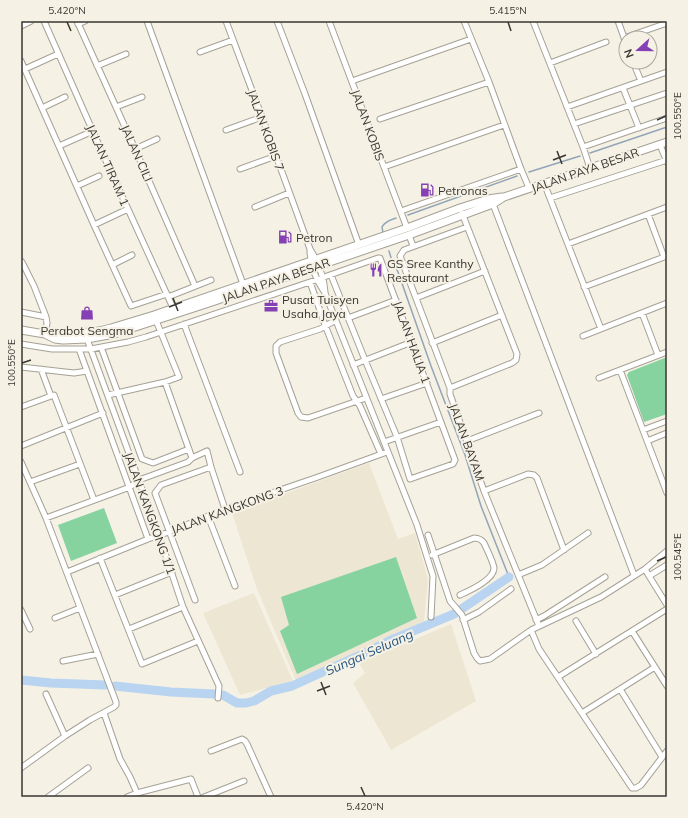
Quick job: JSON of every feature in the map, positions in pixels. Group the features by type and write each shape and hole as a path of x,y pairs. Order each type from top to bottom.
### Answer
{"street":[{"path":"21,26 31,21"},
{"name":"JALAN TIRAM 1","path":"44,21 174,311"},
{"path":"78,22 84,21"},
{"path":"147,21 244,284"},
{"name":"JALAN KOBIS 7","path":"226,21 325,294 417,525 433,576 431,617"},
{"path":"277,21 359,245"},
{"name":"JALAN KOBIS","path":"329,21 413,246"},
{"path":"464,21 529,188"},
{"path":"533,21 568,107 590,168"},
{"name":"JALAN CILI","path":"78,22 195,286"},
{"path":"650,30 667,23"},
{"path":"352,81 471,39"},
{"path":"200,52 233,40"},
{"path":"550,63 606,42"},
{"path":"25,69 58,54"},
{"path":"97,66 126,54"},
{"path":"21,61 131,306 211,280"},
{"path":"636,70 641,81"},
{"path":"568,107 667,72"},
{"path":"380,119 489,82"},
{"path":"623,88 639,128"},
{"path":"574,124 667,93"},
{"path":"42,108 65,97"},
{"path":"116,107 142,97"},
{"path":"226,130 262,117"},
{"path":"583,147 667,118"},
{"path":"384,167 504,125"},
{"path":"59,146 92,131"},
{"path":"135,149 157,139"},
{"name":"JALAN PAYA BESAR","path":"461,212 493,204 504,197 529,188 667,142"},
{"path":"550,198 667,161 660,145"},
{"path":"240,169 276,156"},
{"path":"400,211 521,169"},
{"path":"77,186 99,176"},
{"path":"544,184 601,329"},
{"path":"254,207 289,193"},
{"name":"JALAN PAYA BESAR","path":"174,311 408,232 461,212 488,199 504,197"},
{"path":"493,204 634,576"},
{"path":"568,244 667,207"},
{"path":"94,225 128,209"},
{"path":"450,388 512,363 516,360 517,354 461,212"},
{"path":"584,287 666,256 648,214"},
{"path":"413,246 467,227"},
{"name":"JALAN PAYA BESAR","path":"45,334 55,339 63,340 87,339 114,334 244,284 314,264 359,245 408,232"},
{"name":"JALAN BAYAM","path":"413,246 404,250 400,256 450,388 450,394 484,491 539,626"},
{"path":"112,265 132,256"},
{"name":"JALAN HALIA 1","path":"21,344 52,349 91,349 128,342 380,258 455,460 453,464 410,479 397,437"},
{"path":"21,261 34,286 46,317 47,323 45,334"},
{"path":"416,298 485,271"},
{"path":"331,275 397,437"},
{"path":"310,282 325,325 356,401 360,406 381,454"},
{"path":"348,318 396,300"},
{"path":"583,336 667,303"},
{"path":"21,312 46,317"},
{"path":"642,313 658,355"},
{"path":"432,343 502,315"},
{"path":"108,395 165,382 179,377 155,318"},
{"name":"JALAN PAYA BESAR","path":"21,330 45,334 81,333 99,331 155,318"},
{"path":"336,320 320,329 280,342 276,346 276,353 298,412 302,417 308,418 366,398"},
{"path":"184,324 240,472"},
{"name":"JALAN KANGKONG 1/1","path":"87,339 159,535 183,607 220,686 218,698"},
{"path":"353,365 412,342"},
{"path":"101,347 142,459 153,463 189,449"},
{"path":"79,349 148,539"},
{"path":"599,378 667,352"},
{"path":"21,367 74,373 88,371"},
{"path":"41,369 67,428 94,500"},
{"path":"620,370 667,493"},
{"path":"165,382 192,458"},
{"path":"381,399 427,383"},
{"path":"21,407 52,395"},
{"path":"21,446 103,413"},
{"path":"467,442 539,413"},
{"path":"643,430 667,421"},
{"path":"384,442 441,422"},
{"path":"647,441 667,434"},
{"path":"46,518 130,487 139,480 188,462 192,458 207,451 225,509"},
{"name":"JALAN KANGKONG 3","path":"67,572 225,509 318,478 388,452"},
{"path":"21,462 46,518 116,702 114,707 65,736 21,768"},
{"path":"30,482 80,464"},
{"path":"196,600 155,493 162,485 211,467"},
{"path":"484,491 528,474 534,474 537,478 564,550"},
{"path":"208,516 235,586"},
{"path":"518,575 542,565 588,533"},
{"path":"428,535 450,601 463,618 474,653 480,661 490,659 531,630 601,597 645,569 667,551"},
{"path":"428,557 474,538 478,538 484,543 494,567 493,572 486,580 460,595"},
{"path":"100,558 142,664 198,641"},
{"path":"649,576 667,565"},
{"path":"645,569 667,605"},
{"path":"115,595 172,572"},
{"path":"536,620 605,577"},
{"path":"463,618 479,612 511,589"},
{"path":"129,629 183,607"},
{"path":"54,618 80,608"},
{"path":"558,677 667,609"},
{"path":"21,610 30,628"},
{"path":"576,621 596,654"},
{"path":"531,630 539,649 632,788 636,788 641,785 665,755 620,689"},
{"path":"632,631 667,686"},
{"path":"64,661 98,654"},
{"path":"582,713 655,667"},
{"path":"46,694 65,736"},
{"path":"104,713 120,760 137,793"},
{"path":"211,751 242,739 245,741 271,797"},
{"path":"48,797 88,768"},
{"path":"127,797 191,779 198,797"},
{"path":"204,797 244,781"}],"shaded area":[{"path":"369,463 398,539 415,533 428,579 424,621 296,681 257,589 232,513"},
{"path":"254,593 293,681 240,695 203,613"},
{"path":"451,624 476,701 391,750 353,683 365,673 359,663"}],"green space":[{"path":"667,357 667,414 644,422 627,375 629,372"},
{"path":"104,508 117,543 71,561 58,525"},
{"path":"396,557 417,618 297,674 280,631 289,625 281,597"}],"waterway":[{"path":"590,153 667,127"},
{"path":"529,172 580,156"},
{"path":"408,215 517,176"},
{"path":"383,233 383,225 396,218"},
{"path":"389,251 465,455 481,506 509,577"},
{"name":"Sungai Seluang","path":"223,695 237,703 246,703 254,701 271,691 292,686 389,641 454,614 509,577"},
{"name":"Sungai Seluang","path":"21,680 51,683 105,685"},
{"name":"Sungai Seluang","path":"115,686 171,692 214,694"}],"place":[{"name":"Petronas","path":"427,190"},
{"name":"Petron","path":"285,237"},
{"name":"GS Sree Kanthy Restaurant","path":"376,270"},
{"name":"Pusat Tuisyen Usaha Jaya","path":"271,306"},
{"name":"Perabot Sengma","path":"87,313"}]}
